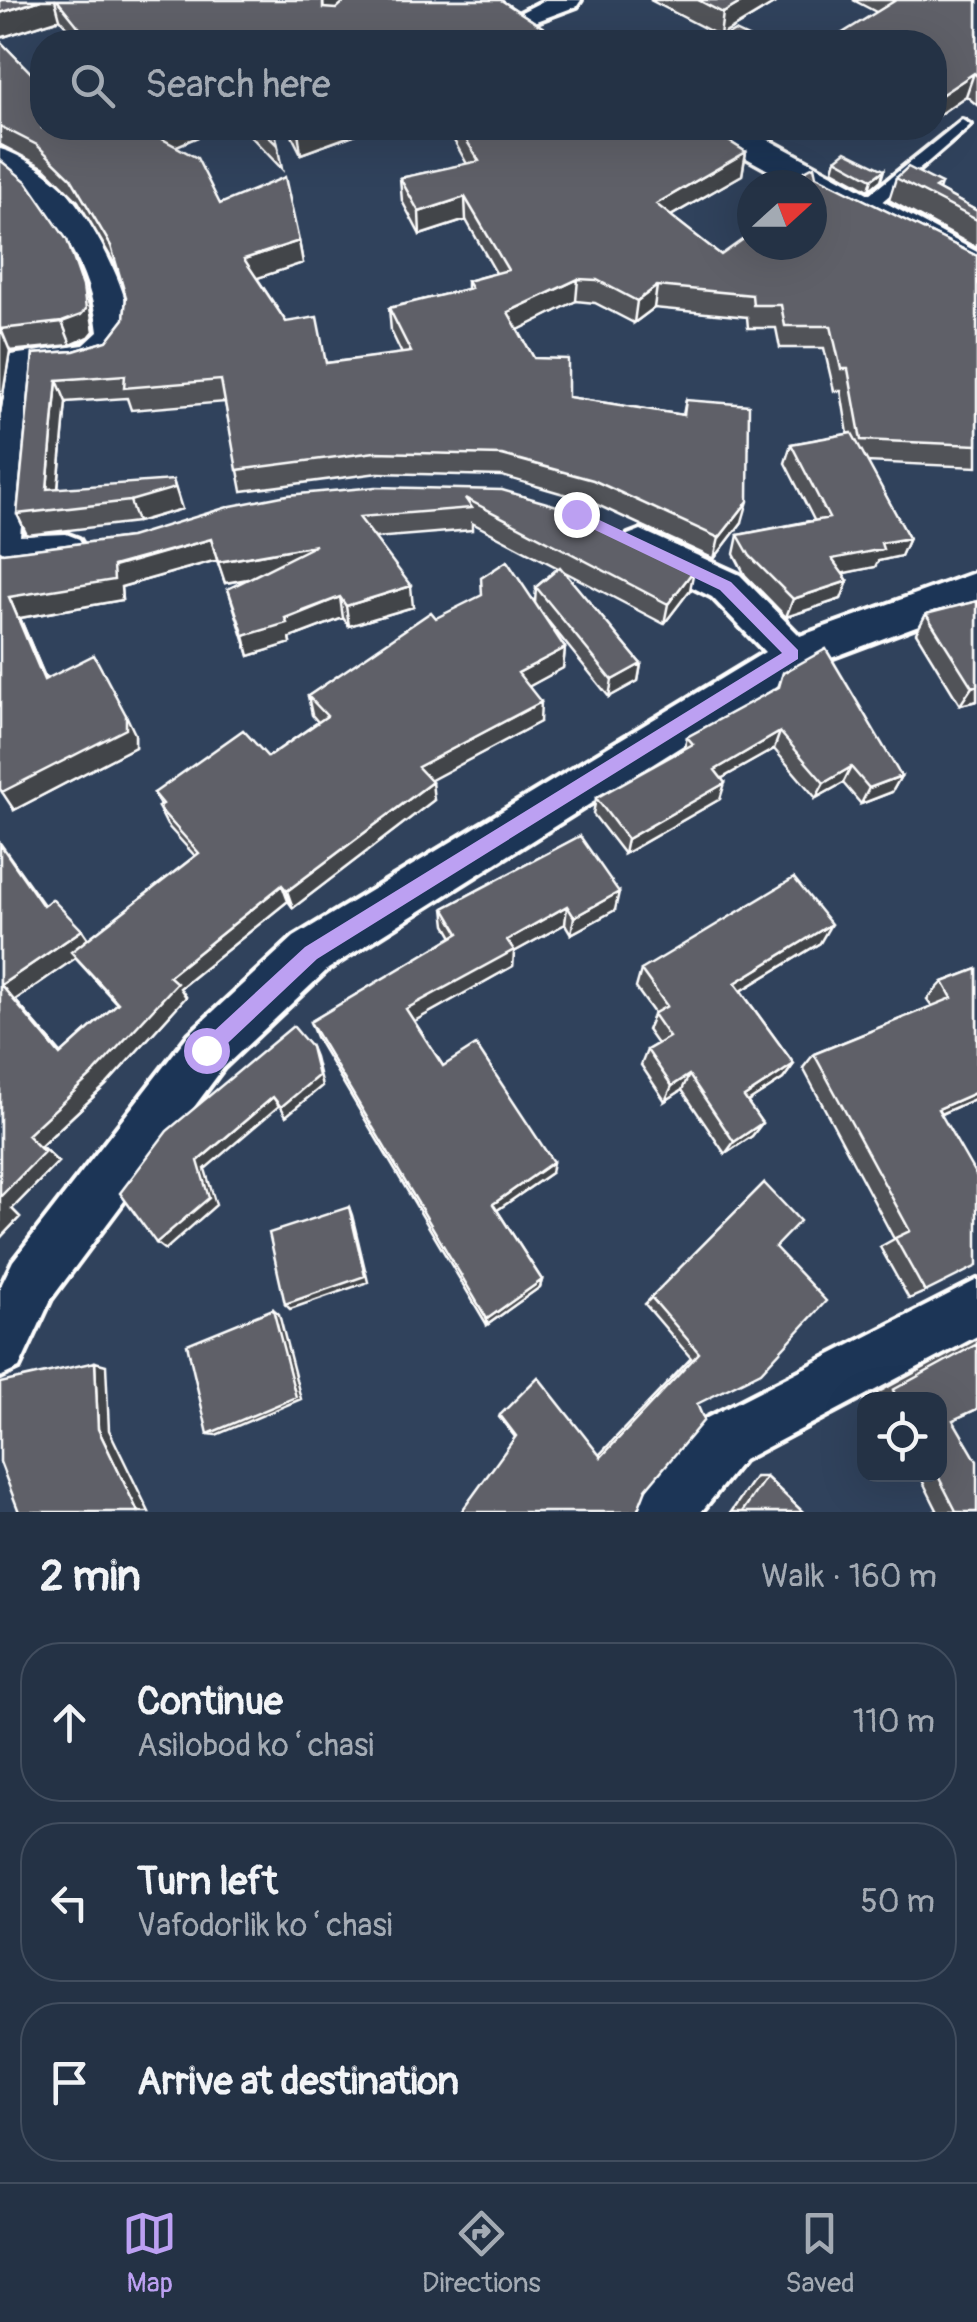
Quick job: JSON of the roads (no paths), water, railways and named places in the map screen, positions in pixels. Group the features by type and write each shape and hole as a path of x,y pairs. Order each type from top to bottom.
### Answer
{"street":[{"path":"489,0 541,30"},
{"path":"520,19 568,0"},
{"path":"742,140 977,269"},
{"path":"0,158 55,198 79,230 117,324 114,342 100,353 22,363 1,540 14,555 102,544"},
{"path":"609,530 726,586 793,654"},
{"path":"0,1349 32,1280 206,1050 311,953 793,654 977,587"},
{"path":"664,1512 723,1440 977,1306"}],"lane":[{"path":"947,138 962,125"},
{"path":"866,206 944,140"}]}
